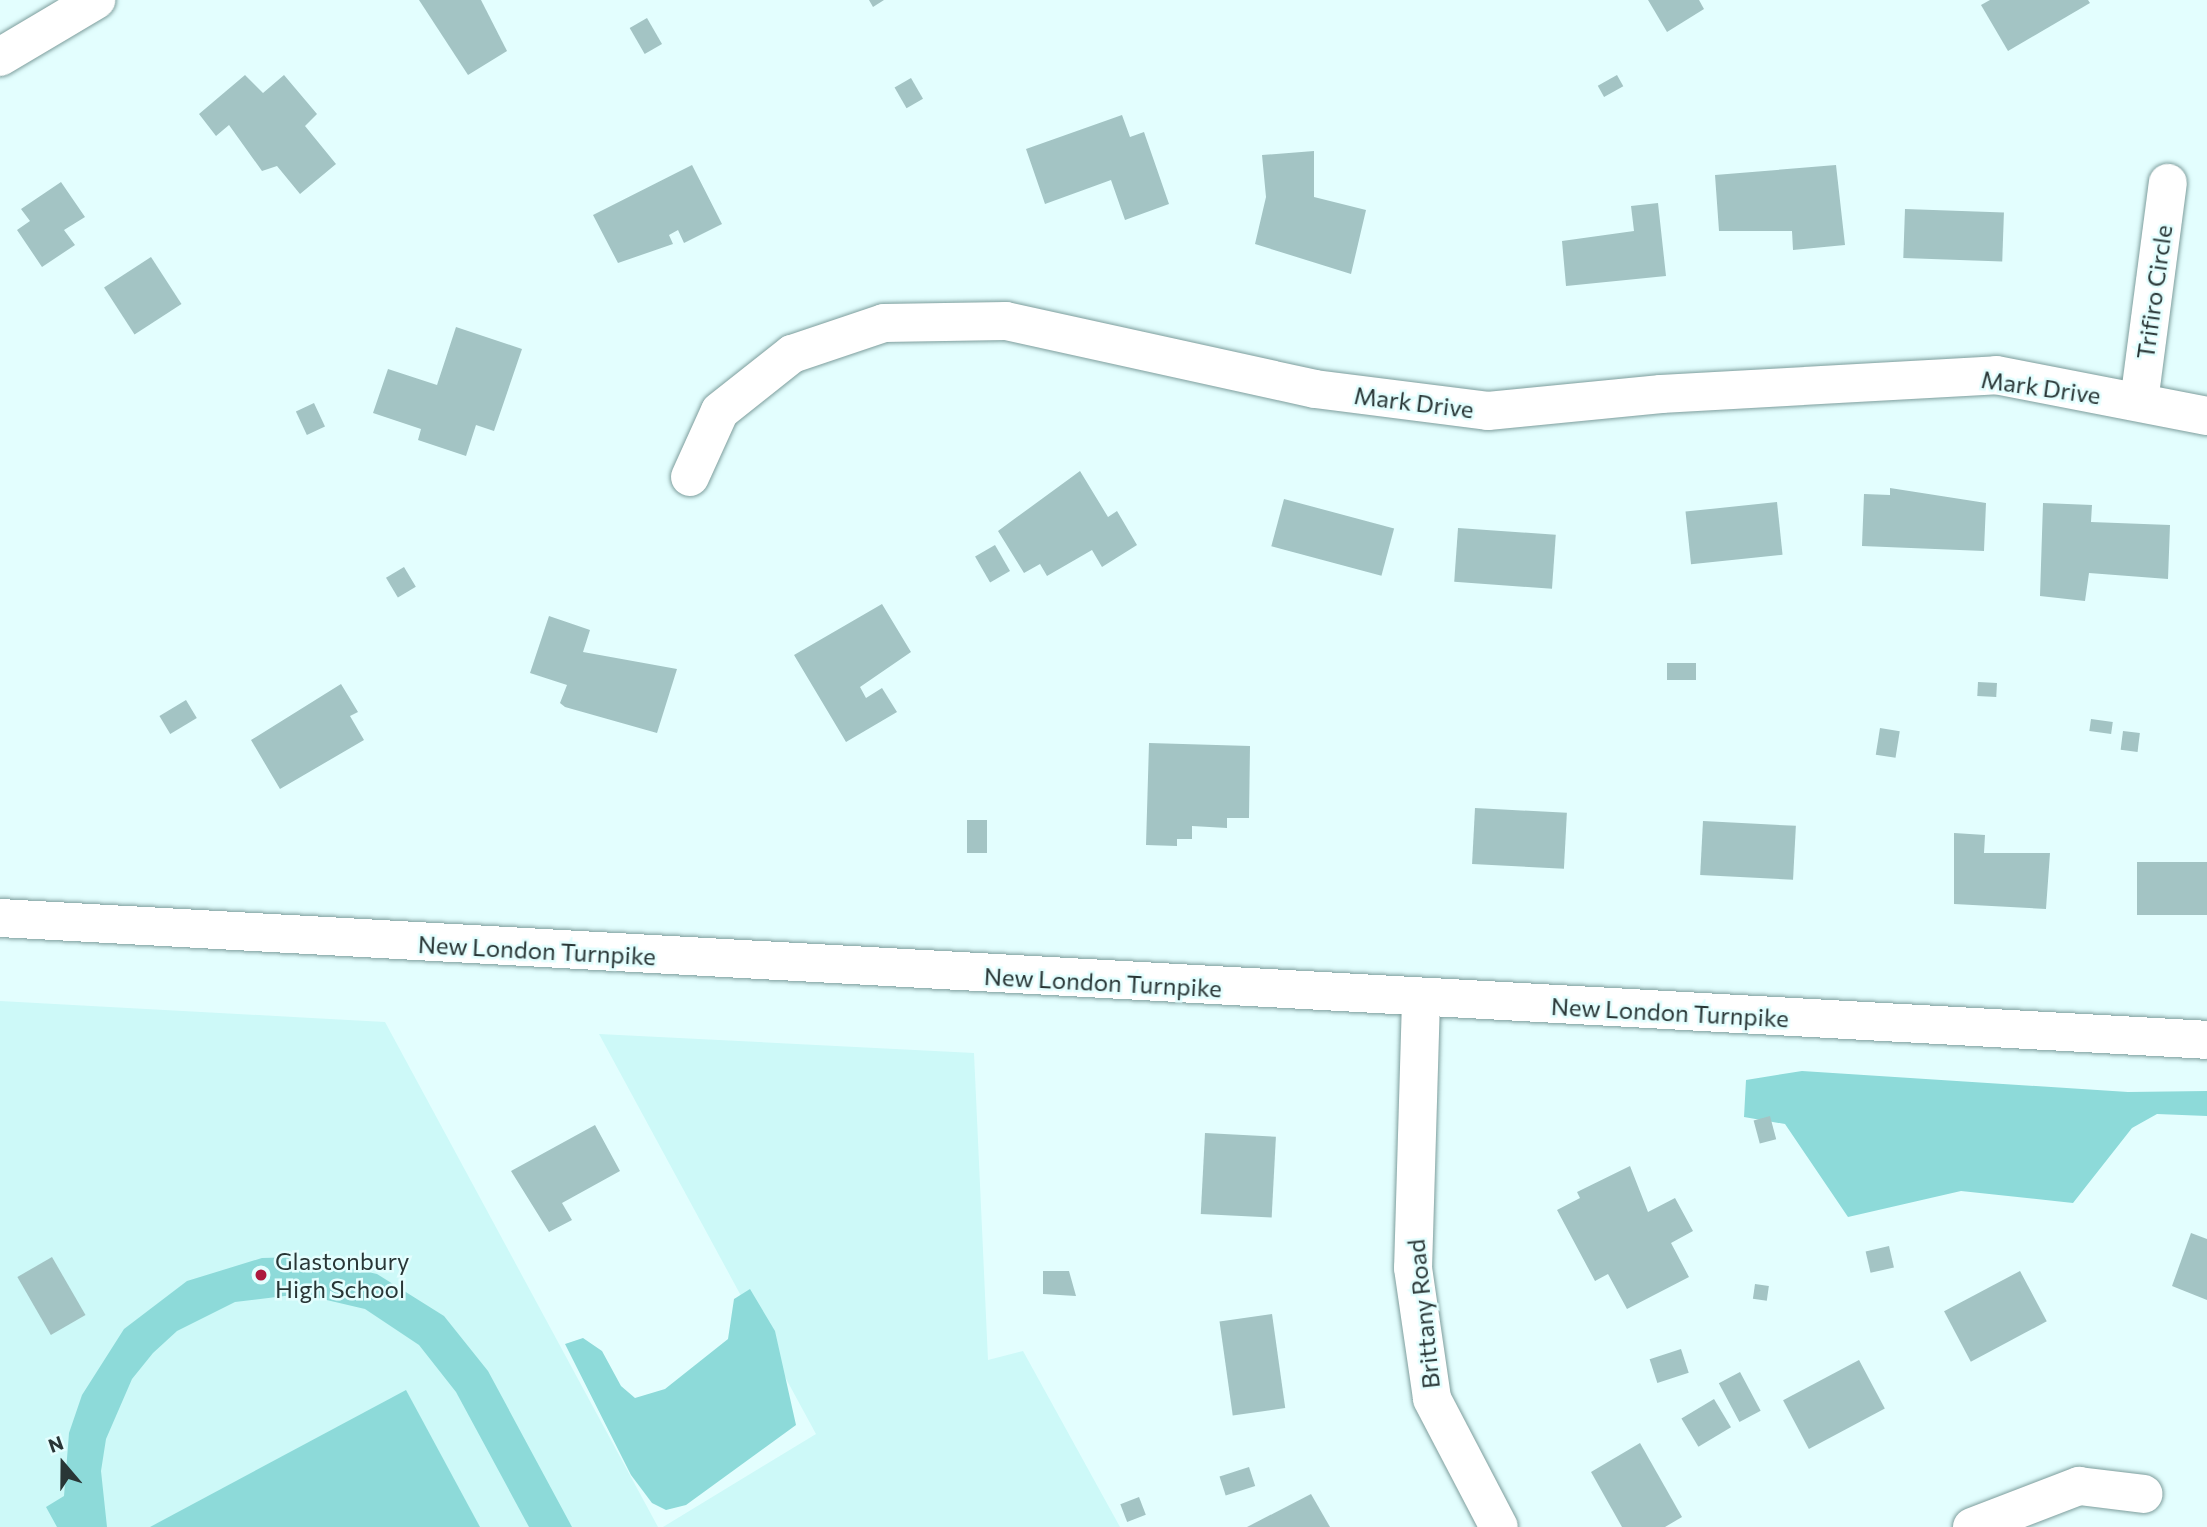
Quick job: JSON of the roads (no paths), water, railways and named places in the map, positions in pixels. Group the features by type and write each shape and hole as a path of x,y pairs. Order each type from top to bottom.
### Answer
{"street":[{"path":"0,57 96,0"},
{"name":"Trifiro Circle","path":"2139,402 2168,183"},
{"name":"Mark Drive","path":"690,477 720,411 792,354 884,323 1006,321 1315,389 1488,411 1661,394 1996,375 2207,416"},
{"name":"New London Turnpike","path":"0,918 1421,1000 2207,1040"},
{"name":"Brittany Road","path":"1421,1000 1413,1268 1432,1399 1499,1527"},
{"path":"1972,1527 2078,1486 2144,1494"}],"place":[{"name":"Glastonbury High School","path":"261,1275"}]}
